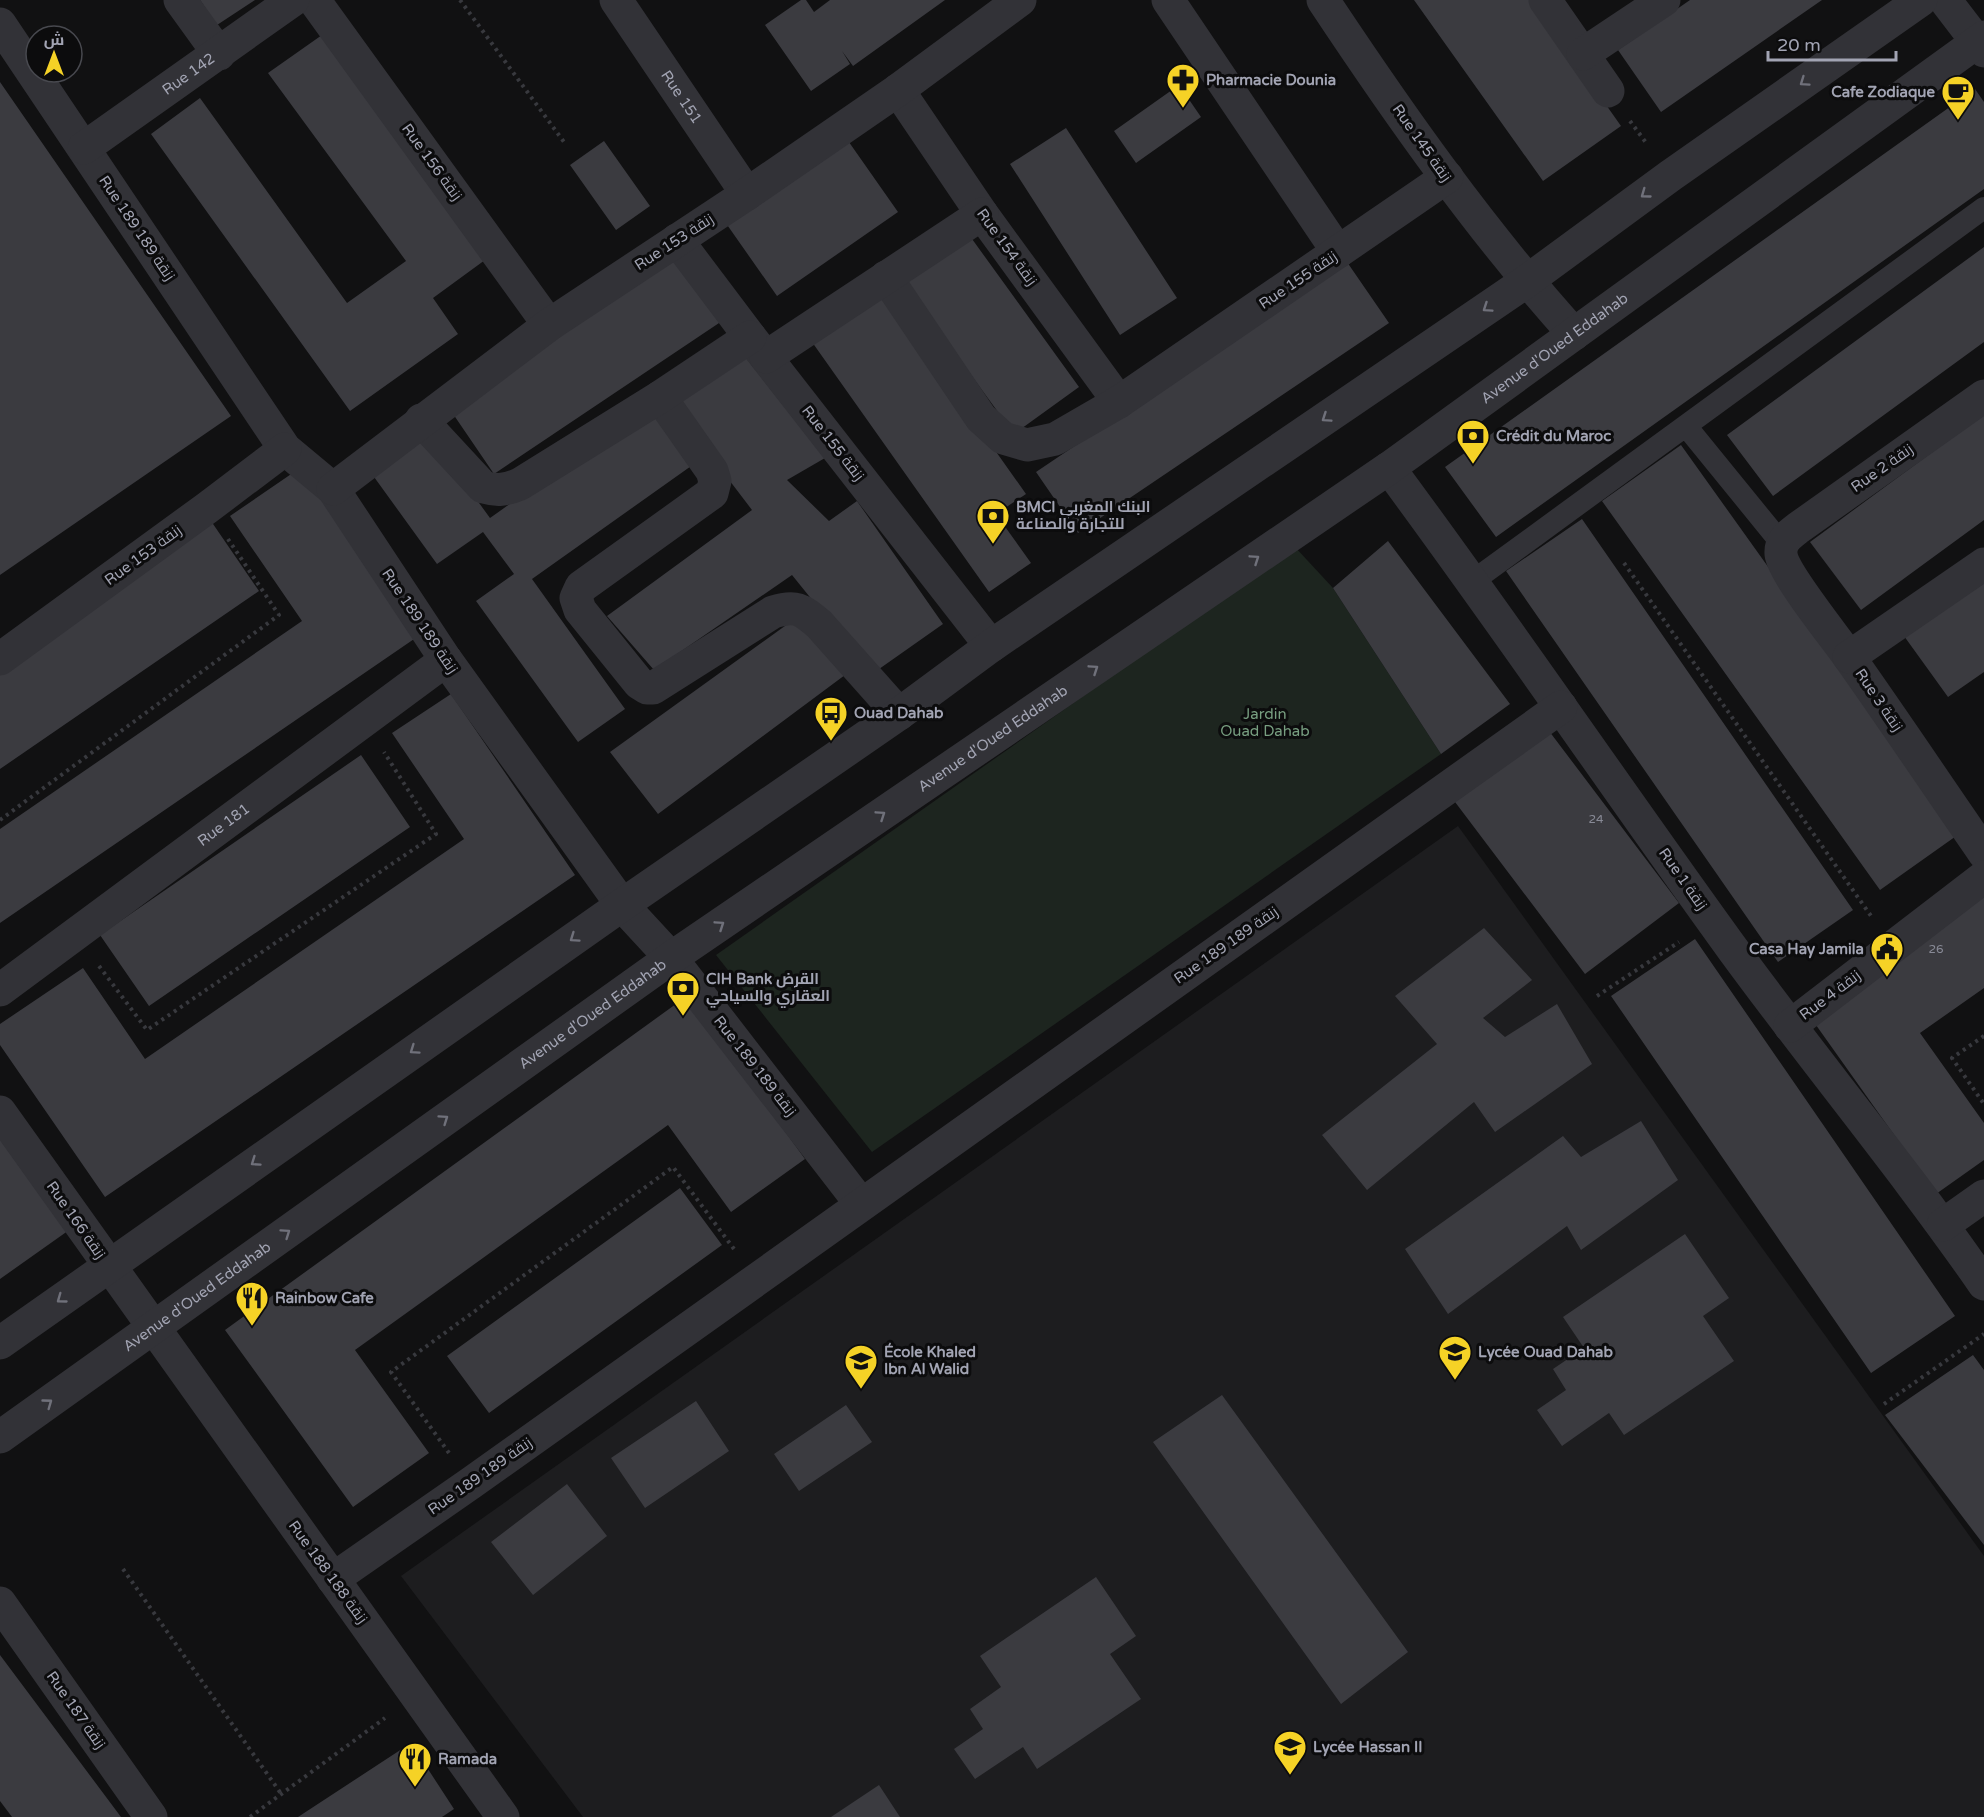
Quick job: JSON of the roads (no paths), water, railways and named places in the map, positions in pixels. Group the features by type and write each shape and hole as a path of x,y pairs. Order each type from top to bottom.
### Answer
{"street":[{"path":"180,0 219,54"},
{"name":"Rue 142","path":"84,148 293,0"},
{"name":"Rue 156 زنقة","path":"314,0 549,325"},
{"name":"Rue 151","path":"616,0 747,194"},
{"name":"Rue 153 زنقة","path":"333,489 549,325 747,194 898,90 1020,0"},
{"path":"1168,0 1338,252"},
{"name":"Rue 145 زنقة","path":"1323,0 1447,177 1527,281 1574,334"},
{"path":"1545,0 1608,91"},
{"path":"1583,54 1664,0"},
{"path":"0,1343 622,904 899,714 991,646 1527,281 1670,176 1921,0"},
{"path":"1945,0 1982,43"},
{"name":"Rue 189 زنقة 189","path":"0,24 285,449 333,489 446,660 622,904 671,958 861,1204"},
{"name":"Avenue d'Oued Eddahab","path":"0,1437 671,958 1389,468 1982,43"},
{"name":"Rue 154 زنقة","path":"898,90 982,213 1119,402"},
{"name":"Rue 155 زنقة","path":"886,277 981,418 1003,438 1027,446 1054,439 1119,402 1447,177"},
{"path":"421,420 483,486 493,490 506,490 520,484 660,397 886,277 982,213"},
{"name":"Rue 155 زنقة","path":"677,240 991,646"},
{"name":"Rue 2 زنقة","path":"1782,544 1798,528 1984,396"},
{"path":"660,397 712,471 715,481 712,493 581,587 576,598 580,610 639,683 647,688 653,688 773,612 789,608 805,612 819,624 899,714"},
{"name":"Rue 153 زنقة","path":"0,659 285,449"},
{"name":"Rue 1 زنقة","path":"1389,468 1473,581 1713,921 1790,1026 1943,1225 1984,1284"},
{"name":"Rue 3 زنقة","path":"1782,544 1781,553 1789,573 1984,853"},
{"path":"1849,657 1984,564"},
{"name":"Rue 181","path":"0,990 446,660"},
{"name":"Rue 189 زنقة 189","path":"333,1579 1561,707"},
{"name":"Rue 4 زنقة","path":"1790,1026 1984,877"},
{"name":"Rue 166 زنقة","path":"0,1112 153,1328"},
{"path":"1943,1225 1984,1196"},
{"name":"Rue 188 زنقة 188","path":"153,1328 416,1695 498,1815"},
{"name":"Rue 187 زنقة","path":"0,1603 151,1817"}],"lane":[{"path":"1473,581 1984,208"},
{"path":"1686,426 1782,544"}],"place":[{"name":"Pharmacie Dounia","path":"1183,109"},
{"name":"Cafe Zodiaque","path":"1958,121"},
{"name":"Crédit du Maroc","path":"1473,465"},
{"name":"BMCI البنك المغربي للتجارة والصناعة","path":"993,545"},
{"name":"Ouad Dahab","path":"831,742"},
{"name":"Casa Hay Jamila","path":"1887,978"},
{"name":"CIH Bank القرض العقاري والسياحي","path":"683,1017"},
{"name":"Rainbow Cafe","path":"252,1327"},
{"name":"Lycée Ouad Dahab","path":"1455,1381"},
{"name":"École Khaled Ibn Al Walid","path":"861,1390"},
{"name":"Lycée Hassan II","path":"1290,1776"},
{"name":"Ramada","path":"415,1788"}],"park label":[{"name":"Jardin Ouad Dahab","path":"1265,722"}]}
